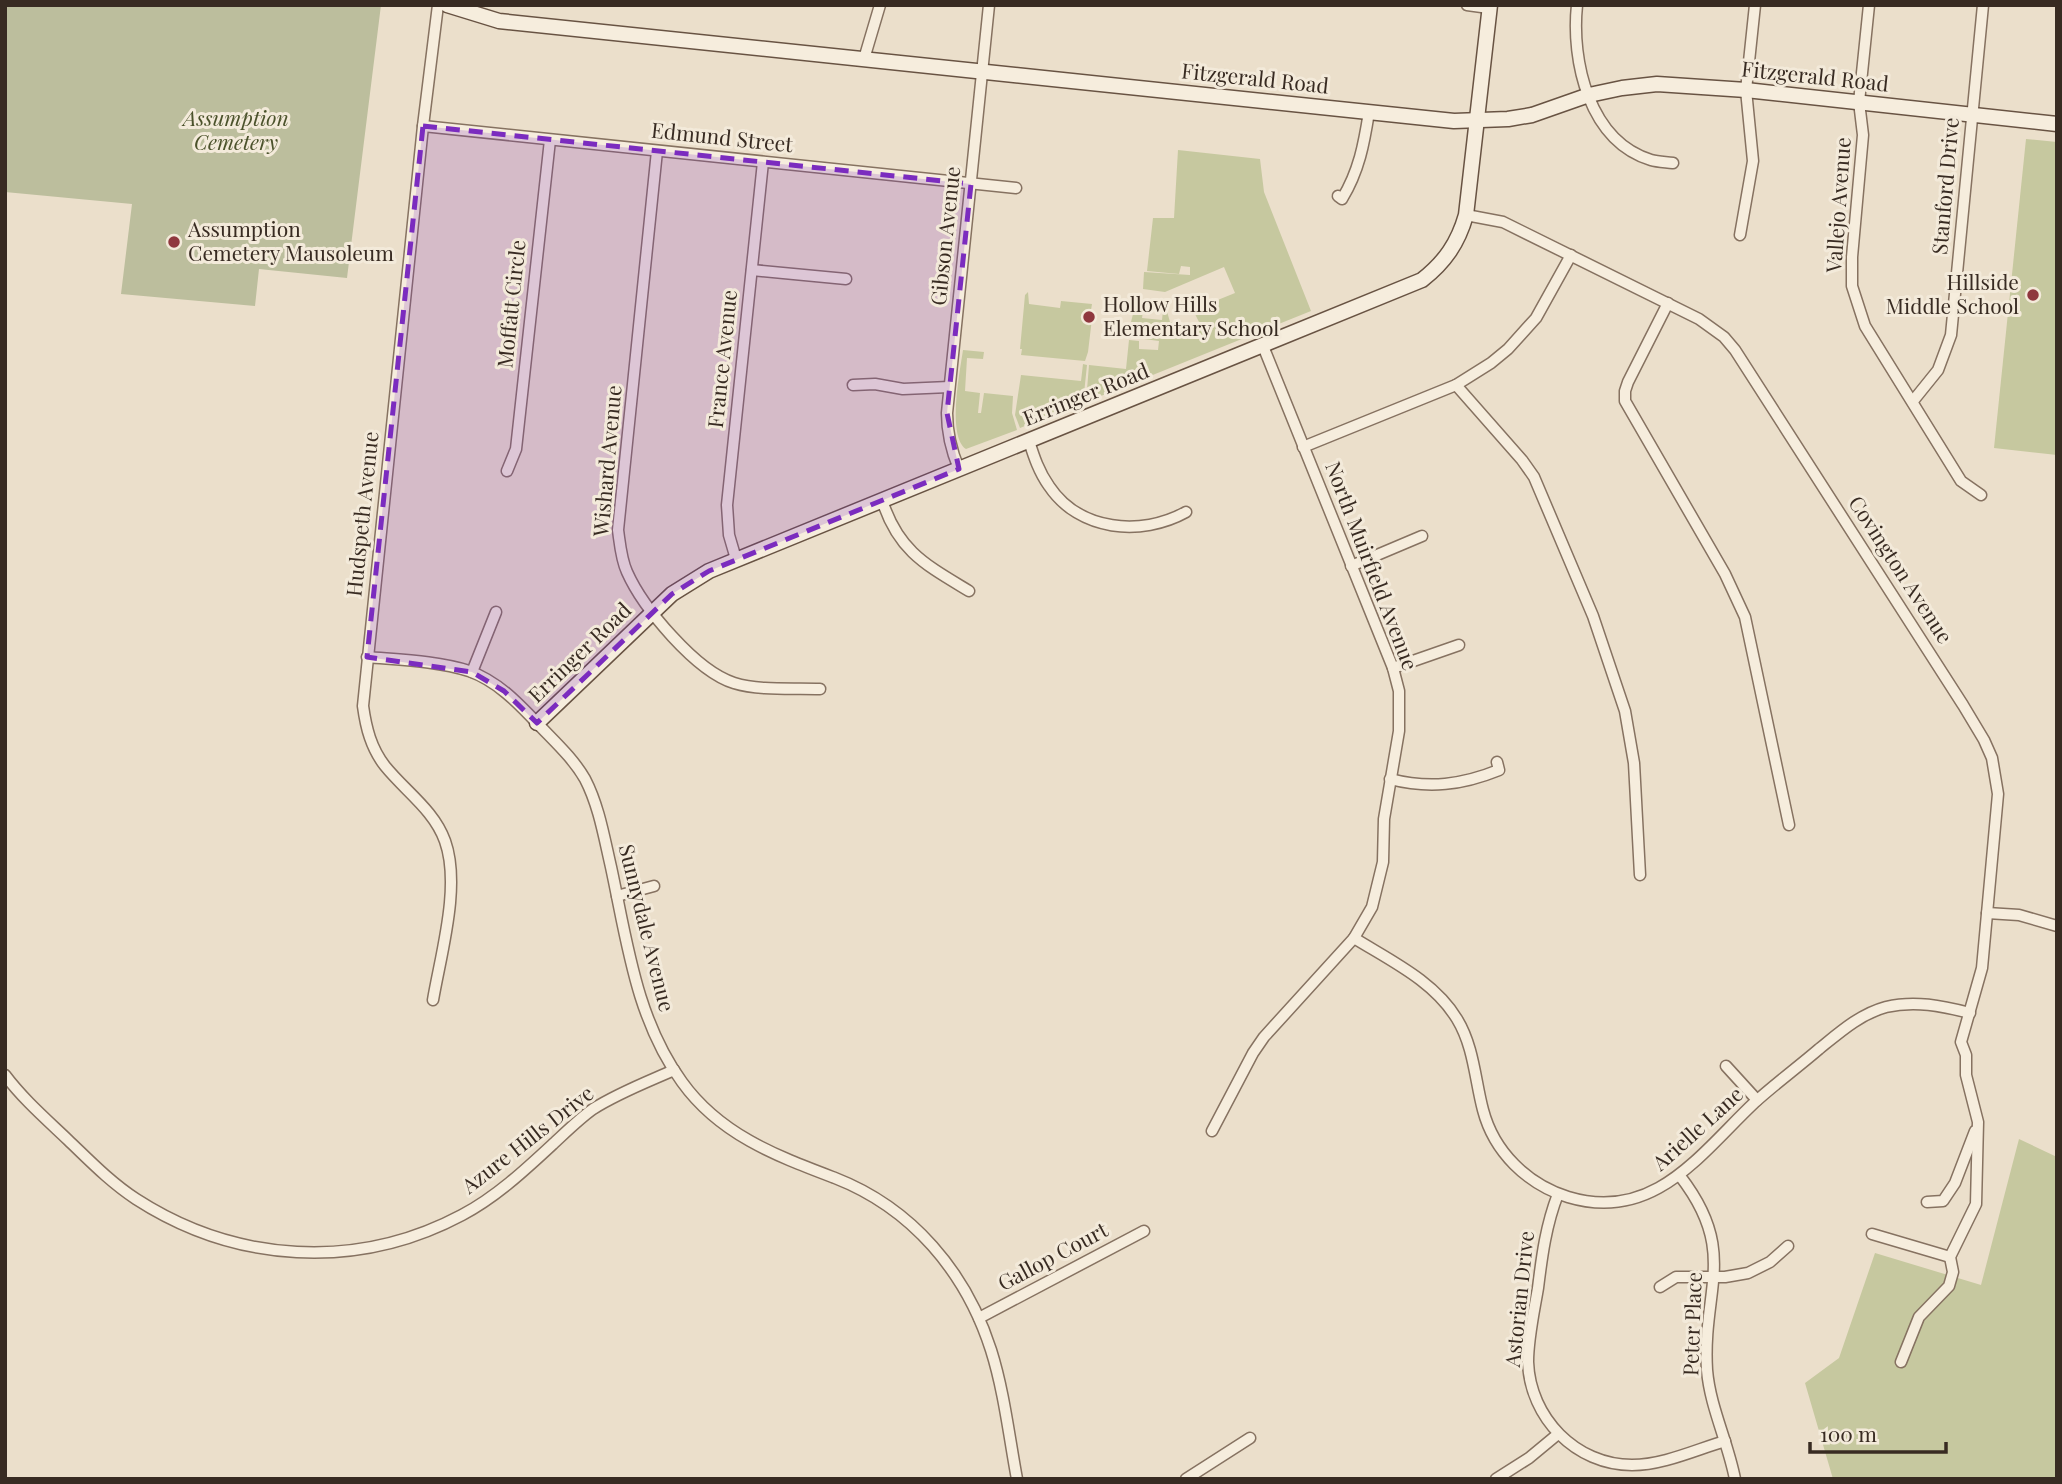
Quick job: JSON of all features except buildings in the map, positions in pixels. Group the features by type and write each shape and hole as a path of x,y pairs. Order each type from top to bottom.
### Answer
{"main road":[{"name":"Fitzgerald Road","path":"447,5 499,21 1454,121 1532,115 1589,96 1622,88 1657,84 1746,90 2057,124"},
{"name":"Erringer Road","path":"537,723 653,612 689,582 736,559 1422,280 1438,268 1461,234 1466,215 1490,6"}],"street":[{"name":"Hudspeth Avenue","path":"433,1000 451,891 450,860 444,839 434,821 386,766 371,742 363,706 438,5"},
{"path":"864,59 880,5"},
{"name":"Gibson Avenue","path":"959,469 947,432 949,387 989,5"},
{"path":"1467,5 1490,6"},
{"path":"1577,5 1575,41 1578,63 1589,96 1601,120 1622,143 1650,159 1673,163"},
{"path":"1740,235 1753,161 1746,90 1755,5"},
{"name":"Vallejo Avenue","path":"1869,5 1859,102 1863,135 1852,257 1852,286 1865,326 1961,481 1981,495"},
{"name":"Stanford Drive","path":"1913,401 1938,370 1951,335 1983,5"},
{"path":"1338,196 1342,199 1361,162 1369,112"},
{"name":"Edmund Street","path":"423,126 1016,188"},
{"name":"Moffatt Circle","path":"506,471 516,449 550,139"},
{"name":"Wishard Avenue","path":"657,151 618,530 626,571 653,612 693,658 718,676 744,685 820,689"},
{"name":"France Avenue","path":"736,559 729,535 727,505 763,162"},
{"name":"Covington Avenue","path":"1466,215 1503,222 1668,303 1711,326 1735,350 1984,740 1996,776 1998,794 1982,968 1961,1042 1966,1055 1966,1075 1978,1122 1976,1204 1950,1257 1953,1272 1949,1286 1919,1317 1901,1362"},
{"path":"1303,447 1455,385 1491,363 1524,334 1548,300 1571,255"},
{"path":"752,270 846,279"},
{"path":"1668,303 1628,382 1625,401 1725,575 1745,617 1789,825"},
{"name":"North Muirfield Avenue","path":"1212,1131 1264,1037 1354,938 1365,922 1378,892 1383,862 1384,820 1400,714 1399,691 1393,668 1263,346"},
{"path":"853,385 949,387"},
{"path":"1455,385 1534,477 1593,616 1631,734 1640,875"},
{"path":"1029,441 1037,467 1050,488 1069,507 1089,519 1114,526 1138,528 1162,524 1186,513"},
{"path":"882,500 893,529 910,552 969,591"},
{"path":"1351,566 1422,536"},
{"path":"472,672 495,612"},
{"path":"1393,668 1459,645"},
{"name":"Sunnydale Avenue","path":"367,657 448,665 472,672 504,691 573,761 590,790 601,821 636,986 658,1044 674,1070 706,1109 732,1129 789,1162 850,1184 878,1199 904,1217 948,1263 979,1318 991,1351 1017,1479"},
{"path":"1390,779 1423,785 1456,784 1499,770 1497,762"},
{"path":"617,896 654,886"},
{"path":"1987,913 2019,915 2057,926"},
{"name":"Arielle Lane","path":"1354,938 1424,983 1449,1006 1465,1035 1483,1112 1497,1143 1517,1168 1558,1194 1593,1202 1626,1200 1659,1189 1680,1176 1757,1100 1860,1017 1885,1007 1912,1003 1938,1005 1970,1013"},
{"path":"1726,1066 1757,1100"},
{"name":"Azure Hills Drive","path":"5,1075 32,1106 100,1171 142,1203 169,1219 208,1236 249,1247 296,1253 341,1252 388,1244 430,1230 464,1214 508,1185 593,1109 674,1070"},
{"path":"1927,1202 1943,1201 1955,1183 1978,1122"},
{"name":"Peter Place","path":"1680,1176 1696,1198 1713,1242 1714,1277 1707,1372 1710,1392 1735,1479"},
{"name":"Astorian Drive","path":"1558,1194 1545,1237 1528,1364 1536,1399 1543,1414 1569,1444 1603,1461 1630,1465 1657,1462 1725,1441"},
{"name":"Gallop Court","path":"979,1318 1144,1231"},
{"path":"1872,1234 1950,1257"},
{"path":"1660,1287 1676,1277 1737,1276 1759,1268 1779,1255 1787,1245"},
{"path":"1496,1479 1529,1458 1558,1433"},
{"path":"1186,1479 1250,1438"}],"highlighted area":[{"path":"423,126 971,184 947,413 959,469 709,571 672,594 537,723 504,691 472,672 367,657"}],"green space":[{"name":"Assumption Cemetery","path":"5,5 381,5 347,278 259,269 255,306 121,294 132,204 5,192"},
{"name":"Hillside Middle School","path":"2026,139 2057,142 2057,455 1994,448"},
{"path":"1178,150 1260,159 1264,192 1311,311 1086,402 1089,365 1126,369 1129,340 1139,341 1139,349 1158,350 1159,341 1129,337 1130,325 1142,326 1141,334 1160,335 1161,326 1131,322 1134,310 1143,311 1142,318 1162,320 1164,301 1170,322 1179,338 1202,328 1193,310 1235,293 1224,267 1165,292 1143,289 1144,272 1190,275 1190,267 1181,266 1179,274 1147,271 1153,218 1174,218"},
{"path":"1028,292 1029,304 1060,308 1061,301 1092,304 1085,361 1021,355 1025,295"},
{"path":"963,350 984,352 983,359 967,358 965,391 980,393 978,413 981,413 984,393 1013,396 1012,413 1017,430 966,449 960,442 956,418"},
{"path":"1083,364 1087,365 1083,403 1020,428 1015,415 1021,375 1081,381"},
{"path":"2019,1139 2057,1157 2057,1479 1833,1479 1805,1383 1839,1358 1875,1253 1981,1285"}],"place":[{"name":"Assumption Cemetery Mausoleum","path":"174,242"},
{"name":"Hillside Middle School","path":"2033,295"},
{"name":"Hollow Hills Elementary School","path":"1089,317"}]}
